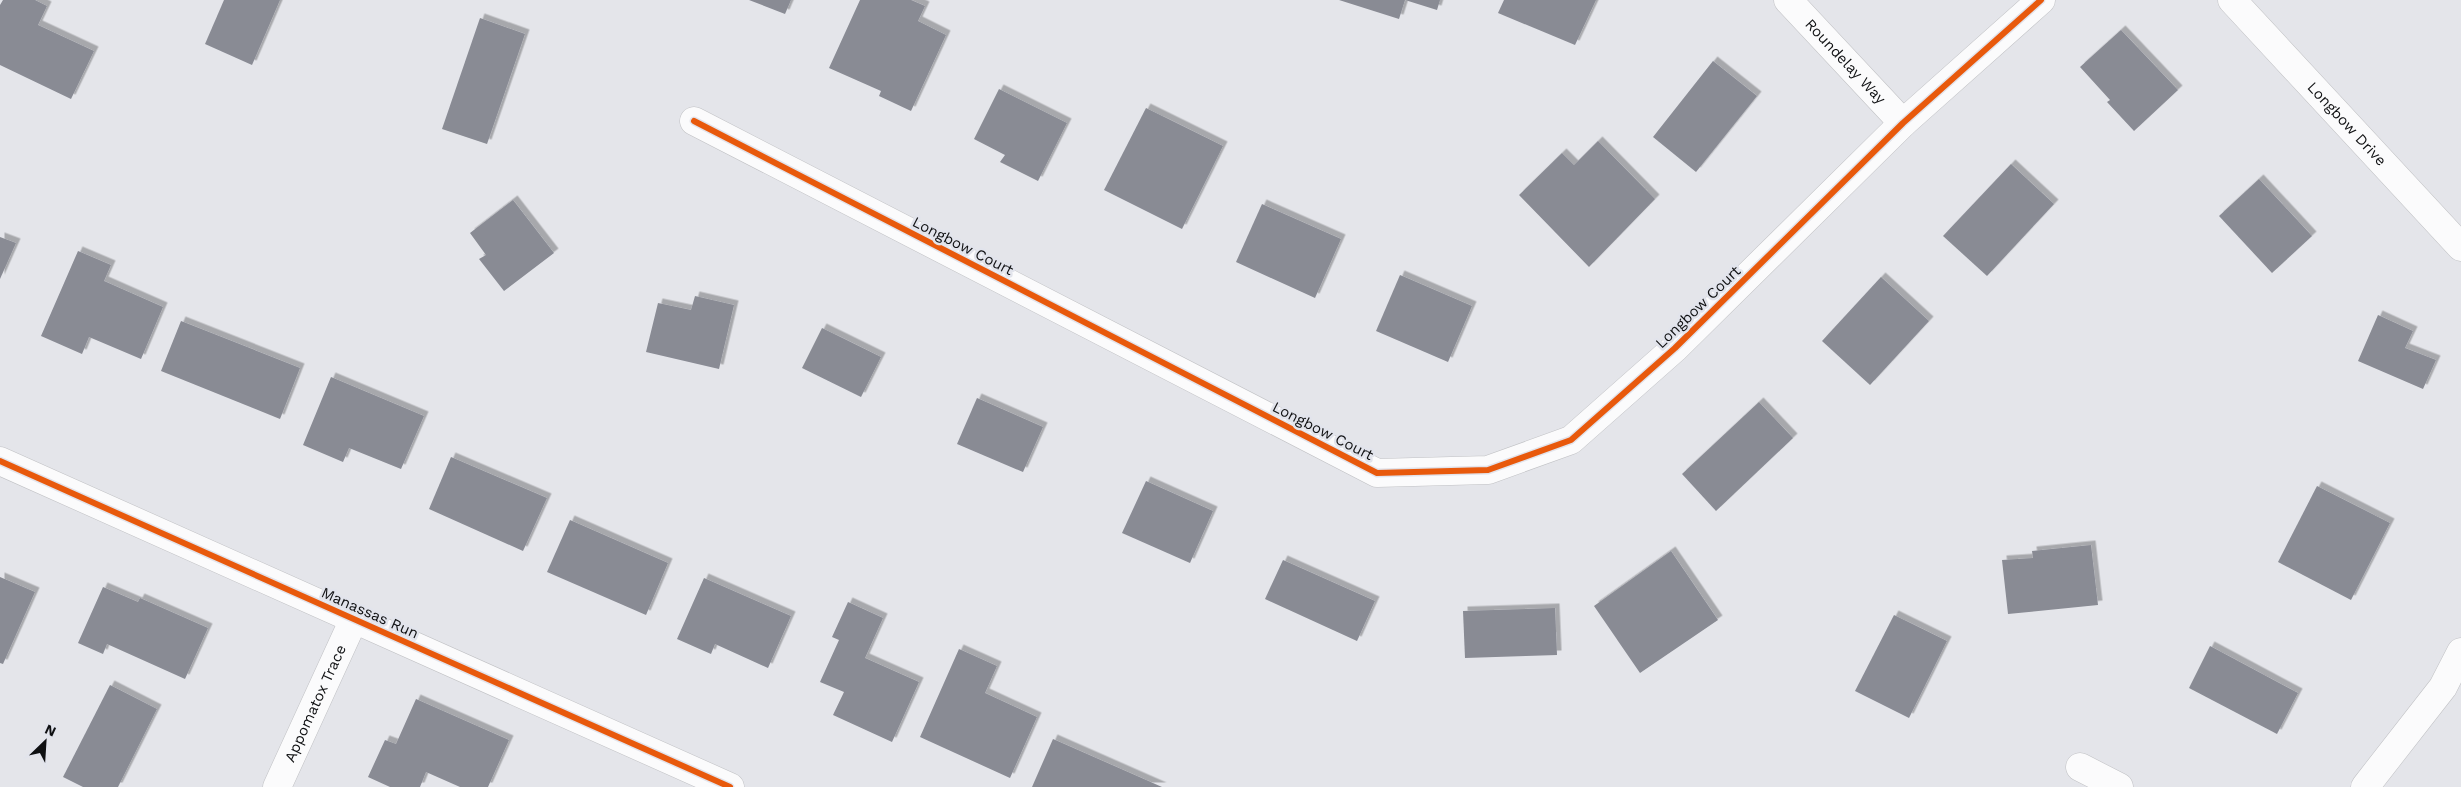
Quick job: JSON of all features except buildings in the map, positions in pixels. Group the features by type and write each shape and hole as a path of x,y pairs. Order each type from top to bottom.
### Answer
{"street":[{"name":"Roundelay Way","path":"1788,0 1903,123"},
{"name":"Longbow Court","path":"694,121 1376,473 1488,470 1571,440 1675,348 1903,123 2041,0"},
{"name":"Longbow Drive","path":"2232,0 2461,247"},
{"name":"Manassas Run","path":"0,461 730,787"},
{"name":"Appomatox Trace","path":"277,787 354,619"},
{"path":"2364,787 2443,687 2461,652"},
{"path":"2080,767 2119,787"}],"cycle path":[{"path":"694,121 1377,473 1488,470 1571,440 1675,348 1903,123 2041,0"},
{"path":"0,461 730,787"}]}
